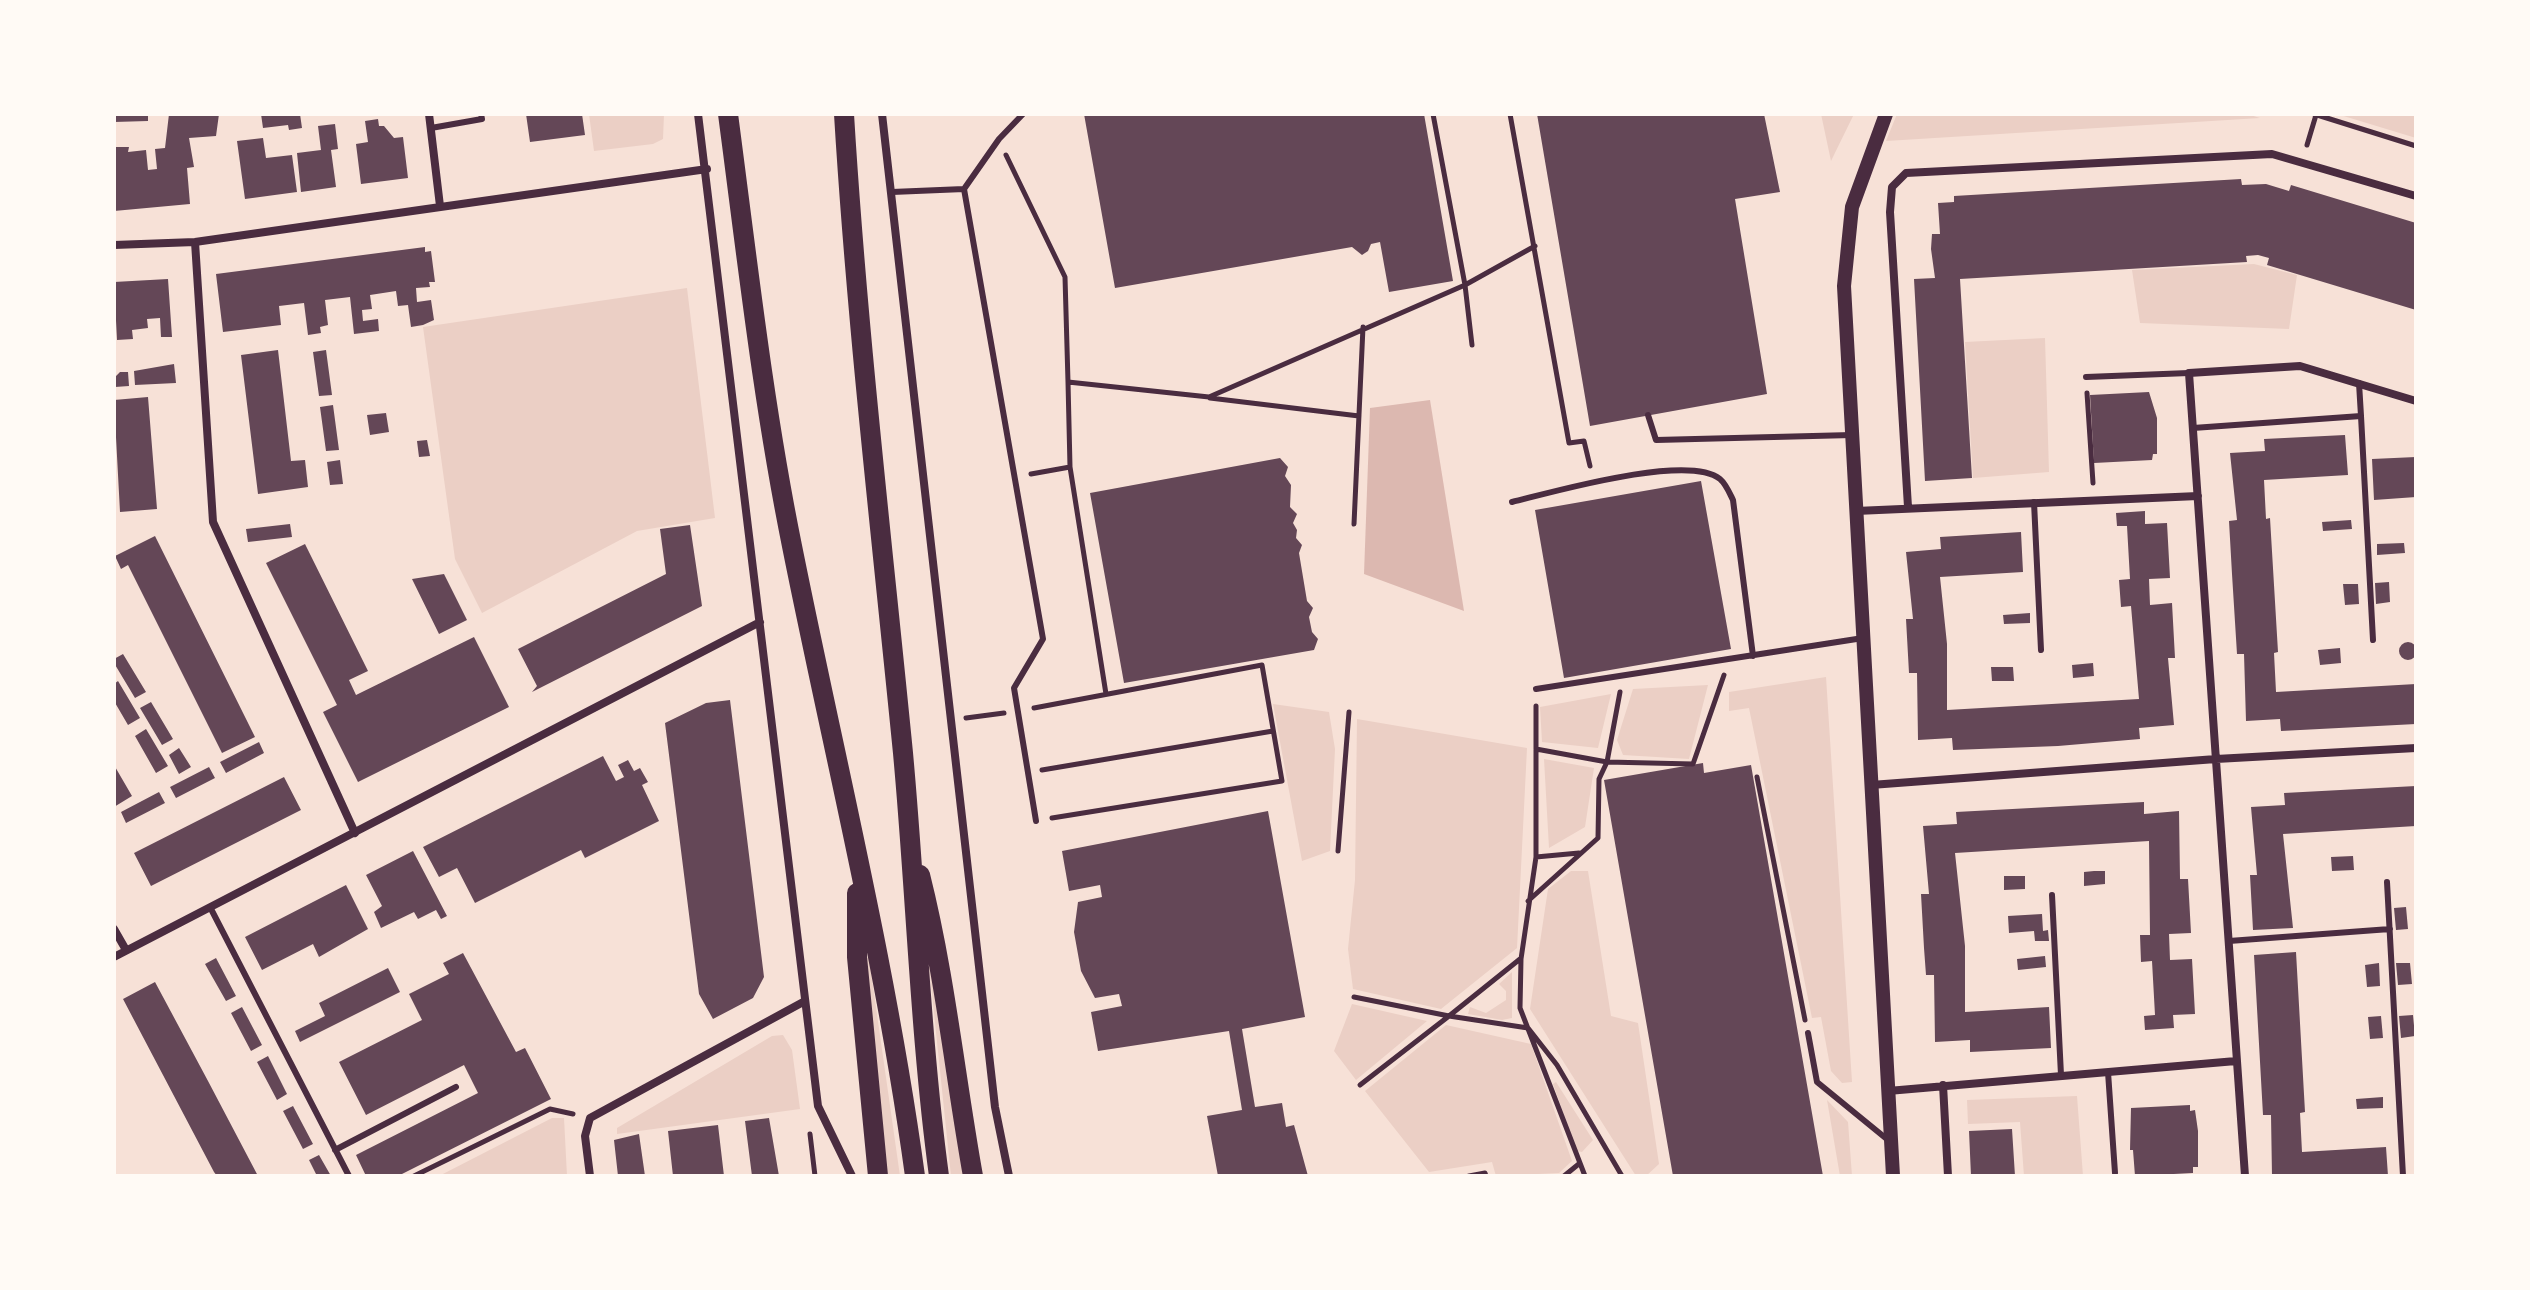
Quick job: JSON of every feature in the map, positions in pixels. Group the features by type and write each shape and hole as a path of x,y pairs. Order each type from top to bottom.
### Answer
{"main road":[{"path":"728,114 761,367 789,529 857,863 880,955 915,1176"},
{"path":"844,114 854,262 939,1176"},
{"path":"907,825 938,945 952,1060 973,1176"},
{"path":"857,863 857,957 878,1176"}],"street":[{"path":"429,114 440,206"},
{"path":"698,114 818,1106 852,1176"},
{"path":"882,114 995,1107 1009,1176"},
{"path":"1886,114 1860,181 1844,286 1893,1176"},
{"path":"1908,507 1890,212 1892,187 1906,173 2272,154 2416,196"},
{"path":"114,245 195,242 707,169"},
{"path":"195,242 213,522 355,833"},
{"path":"2245,1176 2189,373 2300,366 2416,401"},
{"path":"1856,511 2198,496"},
{"path":"114,957 760,622"},
{"path":"1871,785 2216,759 2416,748"},
{"path":"114,929 126,950"},
{"path":"590,1176 585,1136 590,1118 805,1001"},
{"path":"1888,1091 2236,1061"},
{"path":"1943,1085 1948,1176"}],"lane":[{"path":"431,128 482,119 481,114"},
{"path":"1023,114 999,139 964,189 1043,639 1014,688 1036,821"},
{"path":"892,192 964,189"},
{"path":"2086,377 2189,373"},
{"path":"2359,383 2373,640"},
{"path":"1648,415 1656,440 1852,435"},
{"path":"2193,428 2361,416"},
{"path":"1512,502 1629,474 1701,471 1721,480 1733,500 1753,656"},
{"path":"2034,502 2041,650"},
{"path":"1536,689 1863,638"},
{"path":"2387,882 2403,1176"},
{"path":"2052,895 2061,1075"},
{"path":"210,907 349,1176"},
{"path":"2229,941 2390,929"},
{"path":"1808,1033 1817,1082 1891,1142"},
{"path":"2108,1072 2115,1173"},
{"path":"335,1150 456,1087"}],"path":[{"path":"1433,114 1465,285 1472,345"},
{"path":"1510,114 1569,443 1584,441 1594,482"},
{"path":"2302,161 2315,114 2416,146"},
{"path":"999,139 1065,277 1070,467 1106,694"},
{"path":"1209,397 1363,327 1465,285 1535,246"},
{"path":"1354,524 1363,327"},
{"path":"2086,377 2094,500"},
{"path":"1068,382 1359,416"},
{"path":"1015,477 1070,467"},
{"path":"1536,749 1607,762 1693,764 1728,660"},
{"path":"951,720 1016,711 1262,665 1282,781 1036,821"},
{"path":"1527,902 1598,838 1599,779 1607,762 1623,676"},
{"path":"1536,689 1536,857 1527,902 1520,1008 1585,1176"},
{"path":"1338,851 1349,712"},
{"path":"1026,773 1273,731"},
{"path":"1757,777 1808,1033"},
{"path":"1536,857 1580,853"},
{"path":"1360,1085 1521,959"},
{"path":"1354,997 1528,1028 1557,1065 1622,1176"},
{"path":"414,1176 550,1109 590,1118"},
{"path":"1564,1176 1580,1163"},
{"path":"1469,1176 1486,1176"}],"shaded area":[{"path":"589,114 664,114 663,139 653,144 594,151"},
{"path":"1821,114 1854,114 1831,161"},
{"path":"1897,114 2247,114 2260,118 1886,141"},
{"path":"2337,114 2416,114 2416,138"},
{"path":"2254,264 2297,275 2289,329 2140,323 2132,270"},
{"path":"687,288 715,518 637,531 482,613 455,559 423,327"},
{"path":"2045,338 2049,472 1973,478 1965,342"},
{"path":"1430,400 1464,611 1364,574 1370,408"},
{"path":"1826,677 1852,1082 1842,1083 1831,1071 1821,1017 1812,1018 1749,708 1729,711 1729,692"},
{"path":"1708,685 1689,759 1623,755 1617,740 1633,689"},
{"path":"1611,694 1598,748 1542,742 1540,707"},
{"path":"1273,704 1329,712 1335,749 1330,851 1302,861"},
{"path":"1357,719 1527,748 1517,948 1441,1009 1353,989 1348,949 1355,880"},
{"path":"1544,759 1594,768 1585,827 1549,848"},
{"path":"1571,871 1588,871 1611,1016 1638,1023 1659,1164 1646,1176 1636,1176 1530,1009 1548,889"},
{"path":"927,946 967,1176 951,1176"},
{"path":"865,958 869,958 900,1176 885,1176"},
{"path":"1512,972 1512,1018 1502,1020 1468,1014 1470,1007 1486,1013 1506,1000 1506,991 1499,984"},
{"path":"1352,1004 1427,1021 1356,1080 1334,1051"},
{"path":"1446,1025 1531,1044 1572,1161 1559,1173 1496,1176 1492,1162 1429,1172 1365,1091"},
{"path":"783,1035 792,1050 800,1109 617,1134 617,1128 772,1036"},
{"path":"1556,1082 1593,1140 1582,1152 1577,1151 1553,1084"},
{"path":"2077,1096 2083,1176 2024,1176 2020,1122 1968,1124 1967,1100"},
{"path":"1827,1100 1848,1122 1852,1176 1840,1176"},
{"path":"552,1118 564,1118 567,1176 439,1176"}],"building":[{"path":"114,114 148,114 148,121 114,122"},
{"path":"169,114 219,114 216,136 189,138 194,167 187,168 190,204 114,211 115,147 129,147 128,152 146,150 148,170 157,169 155,149 165,148"},
{"path":"261,114 300,114 302,128 289,130 288,125 263,128"},
{"path":"526,114 582,114 585,135 530,142"},
{"path":"1084,114 1424,114 1453,281 1389,292 1380,242 1371,244 1362,255 1352,247 1115,288"},
{"path":"1537,114 1764,114 1780,192 1735,199 1767,394 1590,426"},
{"path":"378,119 379,126 384,126 394,138 403,137 408,178 361,184 356,144 368,142 365,121"},
{"path":"335,124 338,149 331,150 336,187 301,192 297,153 321,150 318,126"},
{"path":"263,138 266,158 292,155 297,192 245,199 237,141"},
{"path":"2241,179 2242,185 2266,184 2289,191 2291,185 2416,223 2416,310 2267,265 2269,258 2258,255 2246,256 2247,262 1960,279 1972,478 1925,481 1914,279 1935,278 1931,249 1932,234 1940,234 1938,203 1954,202 1954,196"},
{"path":"425,247 425,252 431,251 435,282 429,282 430,287 416,288 417,302 431,300 434,320 423,325 411,327 408,305 398,306 396,291 370,295 372,309 362,310 363,321 378,319 379,331 354,334 350,297 325,300 328,325 320,327 321,333 308,335 304,303 279,306 281,325 223,332 216,274"},
{"path":"168,279 172,337 161,337 160,318 147,319 148,328 132,330 133,339 117,340 114,282"},
{"path":"278,350 291,461 305,460 308,487 258,494 241,355"},
{"path":"326,350 332,395 319,396 313,352"},
{"path":"174,364 176,383 135,385 134,371"},
{"path":"120,372 128,372 129,386 115,387 114,378"},
{"path":"2149,392 2157,418 2157,454 2153,454 2152,460 2094,463 2090,395"},
{"path":"148,397 157,509 120,512 114,400"},
{"path":"333,405 339,450 326,451 320,407"},
{"path":"386,413 389,432 370,435 367,415"},
{"path":"2345,435 2348,475 2264,480 2266,519 2270,518 2278,652 2274,653 2276,692 2416,684 2416,724 2281,731 2280,719 2246,721 2244,654 2237,654 2232,574 2229,521 2237,520 2230,453 2265,451 2264,439"},
{"path":"427,440 430,456 419,457 417,441"},
{"path":"2416,457 2416,497 2374,500 2372,459"},
{"path":"1280,458 1288,467 1285,476 1291,485 1290,507 1297,514 1293,523 1297,530 1296,538 1302,545 1299,553 1307,601 1313,608 1309,617 1312,632 1318,639 1314,650 1124,683 1090,493"},
{"path":"340,460 343,484 330,485 327,462"},
{"path":"1701,481 1731,649 1564,678 1535,510"},
{"path":"2145,511 2145,524 2167,523 2170,578 2149,579 2150,605 2172,603 2175,658 2168,658 2174,725 2139,728 2140,739 2058,746 1953,750 1952,738 1918,740 1917,673 1909,673 1906,619 1913,619 1906,552 1941,549 1940,537 2021,532 2023,572 1940,577 1947,644 1947,710 2139,699 2131,606 2121,607 2119,580 2130,579 2127,526 2117,526 2116,513"},
{"path":"2351,520 2352,529 2323,531 2322,522"},
{"path":"290,524 292,537 248,542 246,529"},
{"path":"690,525 702,606 532,692 537,686 518,649 666,574 660,529"},
{"path":"155,536 255,737 222,753 128,565 121,569 115,556"},
{"path":"2404,543 2405,553 2377,555 2377,544"},
{"path":"305,544 368,671 349,680 356,695 474,637 509,707 358,782 323,712 337,705 266,563"},
{"path":"444,574 467,620 439,634 412,579"},
{"path":"2389,582 2390,602 2376,604 2375,583"},
{"path":"2343,584 2358,584 2359,604 2345,605"},
{"path":"2030,613 2030,623 2004,624 2003,615"},
{"path":"2408,642 2417,651 2408,660 2399,651"},
{"path":"2340,648 2341,663 2320,665 2318,650"},
{"path":"123,654 146,692 135,698 114,663 114,659"},
{"path":"2093,663 2094,676 2073,678 2072,665"},
{"path":"1991,667 2013,667 2014,681 1992,681"},
{"path":"118,681 140,718 128,725 114,701 114,684"},
{"path":"730,700 764,977 753,998 713,1019 699,994 665,723 706,703"},
{"path":"151,702 173,739 162,745 140,708"},
{"path":"146,729 168,766 156,773 135,736"},
{"path":"259,742 264,753 226,773 220,762"},
{"path":"179,748 191,767 179,774 169,755"},
{"path":"603,756 616,781 624,777 618,765 628,760 634,771 640,768 648,782 642,785 659,821 585,858 581,850 475,903 457,868 439,877 423,847"},
{"path":"1703,763 1704,773 1751,765 1823,1176 1673,1176 1604,780"},
{"path":"114,765 132,796 114,807"},
{"path":"209,767 215,778 176,798 170,787"},
{"path":"284,777 301,810 151,886 134,853"},
{"path":"2416,786 2416,826 2283,834 2293,928 2253,930 2250,875 2257,875 2251,807 2285,805 2284,793"},
{"path":"159,792 165,803 126,823 121,812"},
{"path":"2144,802 2144,814 2179,811 2180,879 2188,879 2191,933 2169,934 2170,960 2192,959 2195,1014 2173,1015 2174,1028 2145,1030 2144,1016 2155,1015 2152,961 2141,962 2140,935 2150,935 2149,841 1955,853 1965,946 1965,1012 2049,1007 2051,1048 1970,1052 1970,1040 1935,1042 1934,975 1926,975 1921,894 1929,894 1923,826 1957,824 1956,812"},
{"path":"1268,811 1305,1017 1242,1029 1255,1107 1282,1103 1286,1127 1294,1125 1308,1176 1218,1176 1207,1116 1242,1110 1229,1031 1098,1051 1091,1012 1122,1006 1119,994 1095,998 1081,971 1074,932 1078,902 1102,897 1100,885 1069,891 1062,851"},
{"path":"413,851 447,916 441,919 436,910 418,919 414,912 381,928 374,912 382,906 366,875"},
{"path":"2353,856 2354,870 2332,871 2331,857"},
{"path":"2105,871 2105,884 2084,886 2084,872"},
{"path":"2004,876 2025,876 2025,889 2004,890"},
{"path":"346,885 368,929 319,957 313,944 262,970 245,937"},
{"path":"2406,907 2408,929 2396,930 2394,908"},
{"path":"2042,914 2043,931 2048,930 2049,941 2035,941 2034,931 2009,933 2008,916"},
{"path":"2296,952 2305,1112 2300,1113 2302,1152 2386,1147 2388,1176 2272,1176 2271,1115 2263,1115 2254,955"},
{"path":"463,953 516,1052 525,1048 551,1099 398,1176 366,1176 356,1155 478,1093 464,1065 366,1115 339,1062 422,1020 409,994 449,974 443,963"},
{"path":"2045,956 2046,967 2018,970 2017,959"},
{"path":"216,958 236,996 226,1001 205,964"},
{"path":"2379,963 2380,986 2367,987 2365,965"},
{"path":"2396,963 2410,963 2412,984 2398,985"},
{"path":"388,968 400,992 300,1042 295,1031 325,1016 319,1003"},
{"path":"155,982 258,1176 217,1176 214,1172 123,999"},
{"path":"242,1007 262,1045 251,1051 231,1013"},
{"path":"2413,1015 2415,1036 2401,1038 2399,1016"},
{"path":"2381,1016 2383,1038 2370,1039 2368,1017"},
{"path":"268,1056 287,1094 277,1100 257,1062"},
{"path":"2383,1097 2383,1108 2357,1109 2356,1099"},
{"path":"2190,1105 2190,1111 2195,1110 2198,1131 2198,1167 2193,1167 2193,1173 2135,1176 2133,1150 2130,1150 2131,1108"},
{"path":"293,1106 313,1144 303,1149 283,1111"},
{"path":"769,1118 779,1176 752,1176 745,1121"},
{"path":"718,1125 724,1176 673,1176 668,1131"},
{"path":"2012,1129 2015,1176 1971,1176 1969,1131"},
{"path":"639,1134 645,1176 618,1176 614,1140"},
{"path":"319,1155 331,1176 317,1176 309,1160"}]}
